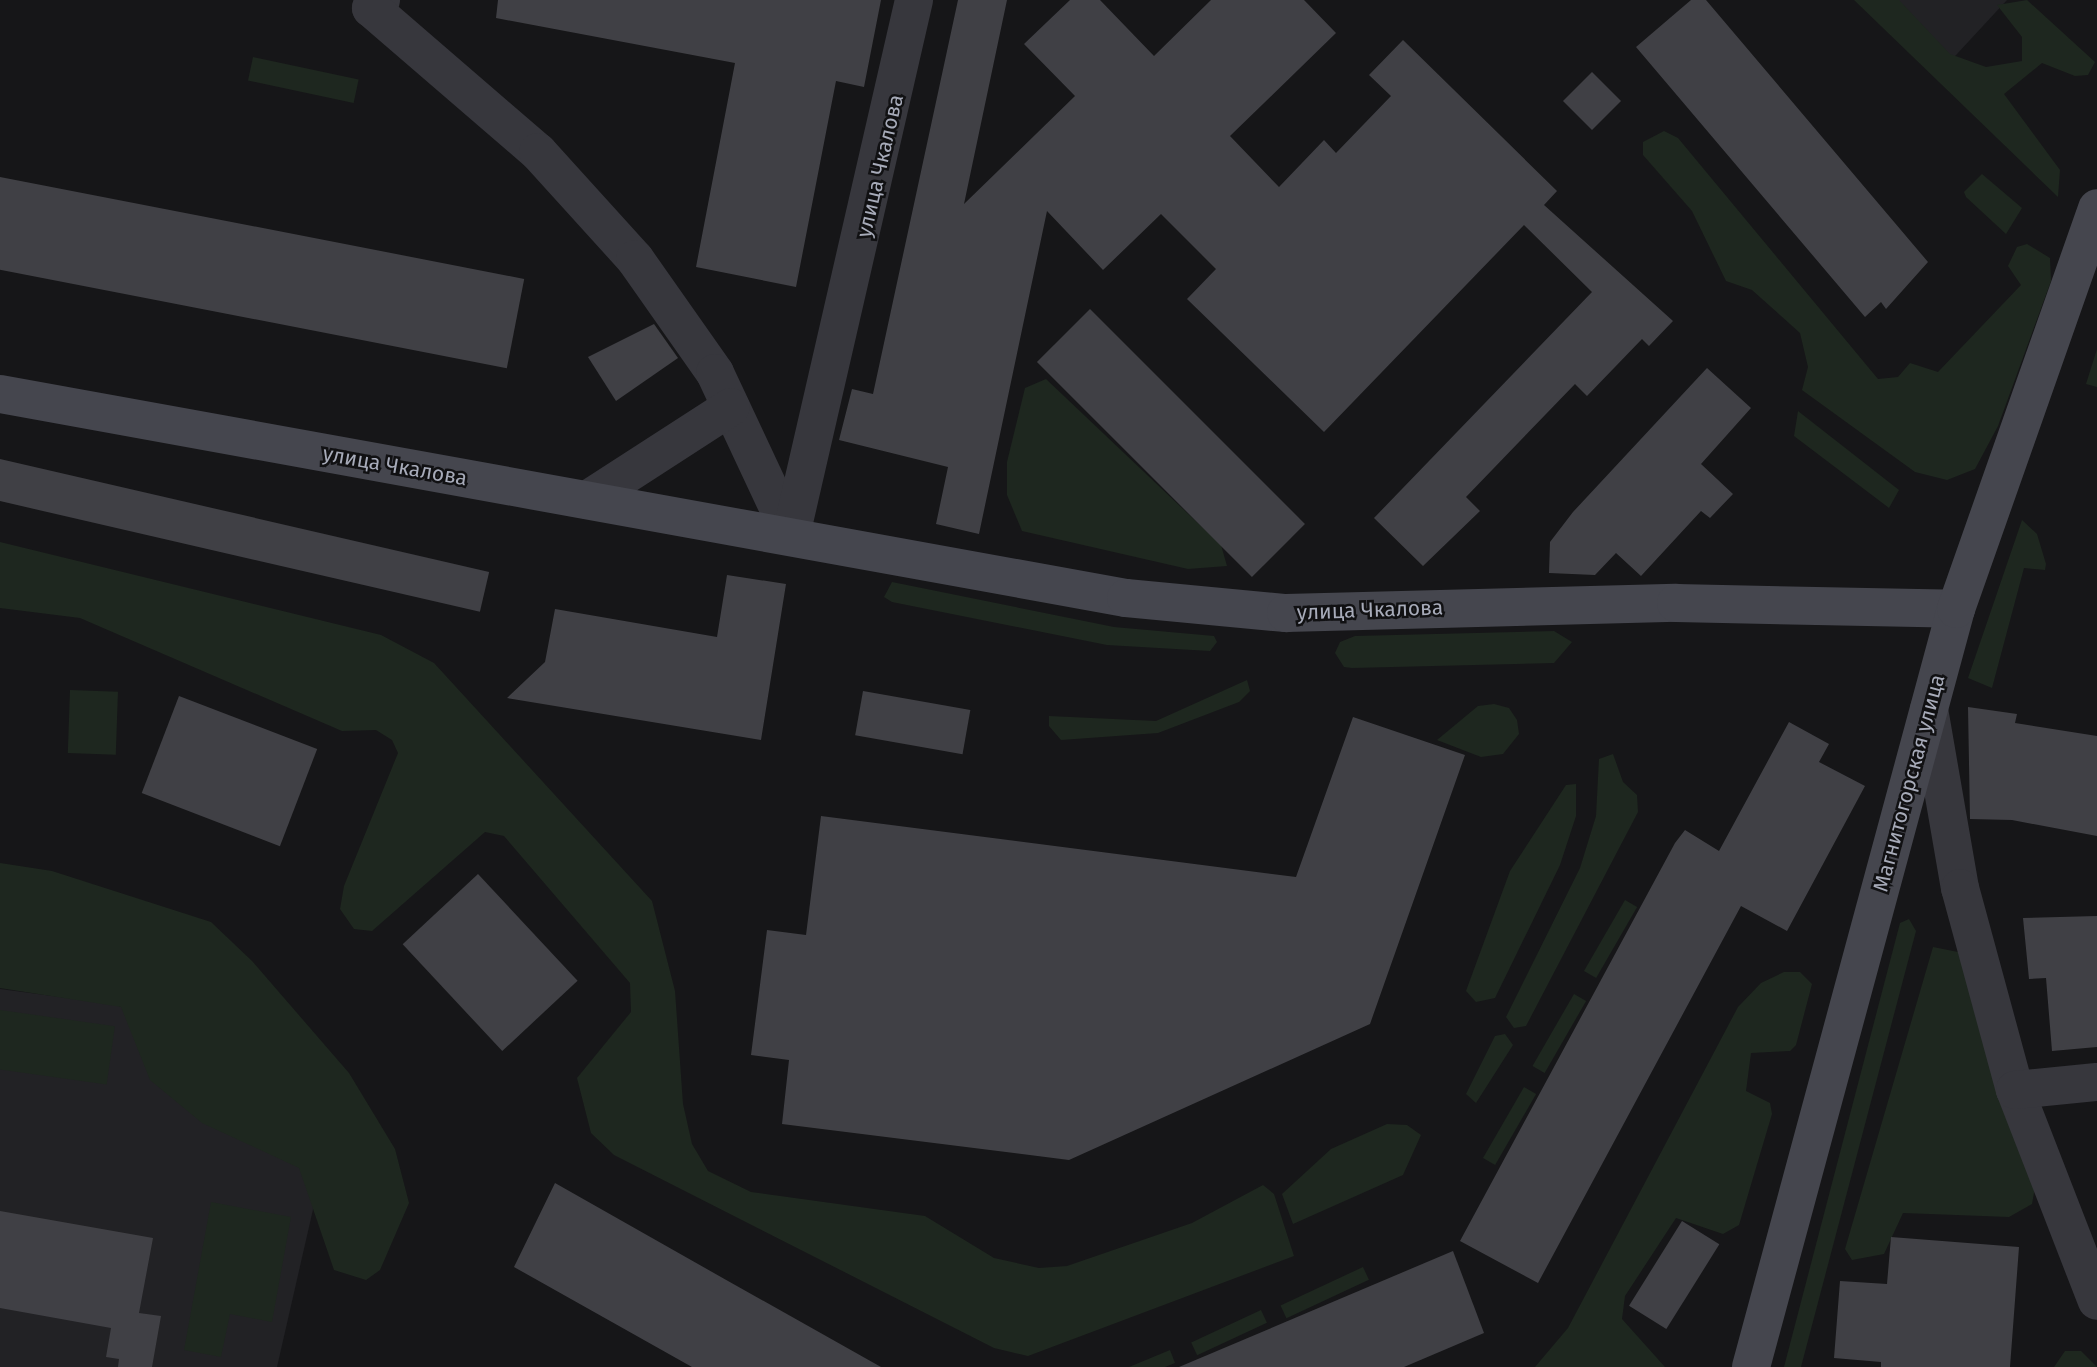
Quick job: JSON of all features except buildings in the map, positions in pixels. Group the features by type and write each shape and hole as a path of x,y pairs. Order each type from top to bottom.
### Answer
{"main road":[{"name":"Магнитогорская улица","path":"1751,1367 1956,609 2097,208"},
{"name":"улица Чкалова","path":"0,394 791,535 1126,598 1273,612 1676,603 1956,609"}],"street":[{"path":"381,0 371,8 538,152 622,243 694,338 731,408 791,535"},
{"name":"улица Чкалова","path":"791,535 846,316 914,0"},
{"path":"587,500 731,408"},
{"path":"1929,709 1960,888 2015,1090 2097,1301"},
{"path":"2015,1090 2097,1082"}],"shaded area":[{"path":"1854,0 1899,0 1950,54 1986,67 2022,61 2022,37 1997,5 2027,0 2095,62 2088,75 2075,76 2042,63 2004,94 2060,170 2058,197"},
{"path":"1878,0 2007,0 1944,68"},
{"path":"253,57 359,79 354,103 248,80"},
{"path":"1664,131 1678,138 1878,379 1898,377 1910,363 1938,372 2021,285 2008,266 2017,247 2027,244 2050,258 2051,281 1998,426 1975,469 1947,480 1915,472 1802,390 1808,367 1800,333 1752,290 1726,281 1692,211 1643,155 1643,142"},
{"path":"1982,174 2022,208 2006,234 1966,197 1964,192"},
{"path":"2097,349 2097,387 2086,384"},
{"path":"1046,379 1221,545 1227,566 1188,569 1022,531 1007,495 1007,462 1025,388"},
{"path":"1798,411 1899,490 1889,508 1794,436"},
{"path":"2022,520 2037,534 2046,564 2045,570 2024,568 1992,688 1968,678"},
{"path":"0,542 381,635 434,663 652,901 675,991 683,1104 692,1144 708,1171 751,1192 925,1216 994,1258 1039,1268 1067,1266 1192,1223 1263,1185 1274,1194 1294,1256 1028,1356 994,1348 614,1155 591,1133 577,1078 631,1012 630,983 504,836 485,832 372,931 354,929 340,909 344,886 398,753 392,740 376,730 342,731 80,618 0,608"},
{"path":"892,582 1114,627 1214,636 1217,642 1210,651 1107,645 892,602 884,597"},
{"path":"1554,631 1572,642 1554,663 1352,668 1344,667 1335,653 1340,642 1355,636"},
{"path":"1247,680 1250,691 1239,702 1158,733 1061,740 1049,726 1049,716 1156,721"},
{"path":"70,690 118,692 116,755 68,753"},
{"path":"1494,704 1509,708 1517,720 1519,734 1503,754 1481,757 1437,740 1478,706"},
{"path":"1613,754 1623,782 1637,795 1638,812 1526,1026 1514,1028 1506,1017 1580,868 1596,816 1599,759"},
{"path":"1576,784 1576,816 1560,865 1495,998 1476,1002 1466,991 1510,871 1566,785"},
{"path":"0,863 52,871 211,922 252,961 349,1073 395,1149 409,1203 380,1270 366,1280 334,1270 299,1168 202,1123 150,1080 121,1007 0,988"},
{"path":"1625,900 1637,907 1596,978 1584,971"},
{"path":"1909,919 1916,931 1801,1367 1784,1367 1900,923"},
{"path":"1933,947 1958,952 2035,1187 2032,1204 2009,1217 1903,1213 1884,1254 1852,1260 1845,1249"},
{"path":"1784,972 1800,972 1812,984 1796,1045 1790,1051 1751,1053 1746,1091 1770,1103 1772,1114 1739,1225 1723,1234 1676,1218 1625,1296 1622,1319 1665,1367 1535,1367 1568,1328 1738,1007 1761,983"},
{"path":"0,989 113,1004 282,1064 325,1157 277,1367 0,1367"},
{"path":"1574,994 1586,1001 1545,1073 1532,1066"},
{"path":"0,1010 115,1026 107,1085 0,1070"},
{"path":"1505,1034 1513,1045 1476,1103 1466,1094 1495,1036"},
{"path":"1524,1087 1536,1094 1495,1165 1483,1158"},
{"path":"1387,1124 1407,1125 1421,1135 1403,1175 1293,1224 1282,1194 1331,1149"},
{"path":"211,1202 291,1217 272,1322 230,1314 221,1357 184,1350"},
{"path":"1363,1267 1369,1280 1286,1318 1281,1305"},
{"path":"1261,1310 1267,1323 1197,1355 1191,1343"},
{"path":"1170,1350 1175,1363 1165,1367 1129,1367"},
{"path":"2065,1351 2081,1351 2097,1367 2054,1367"}]}
